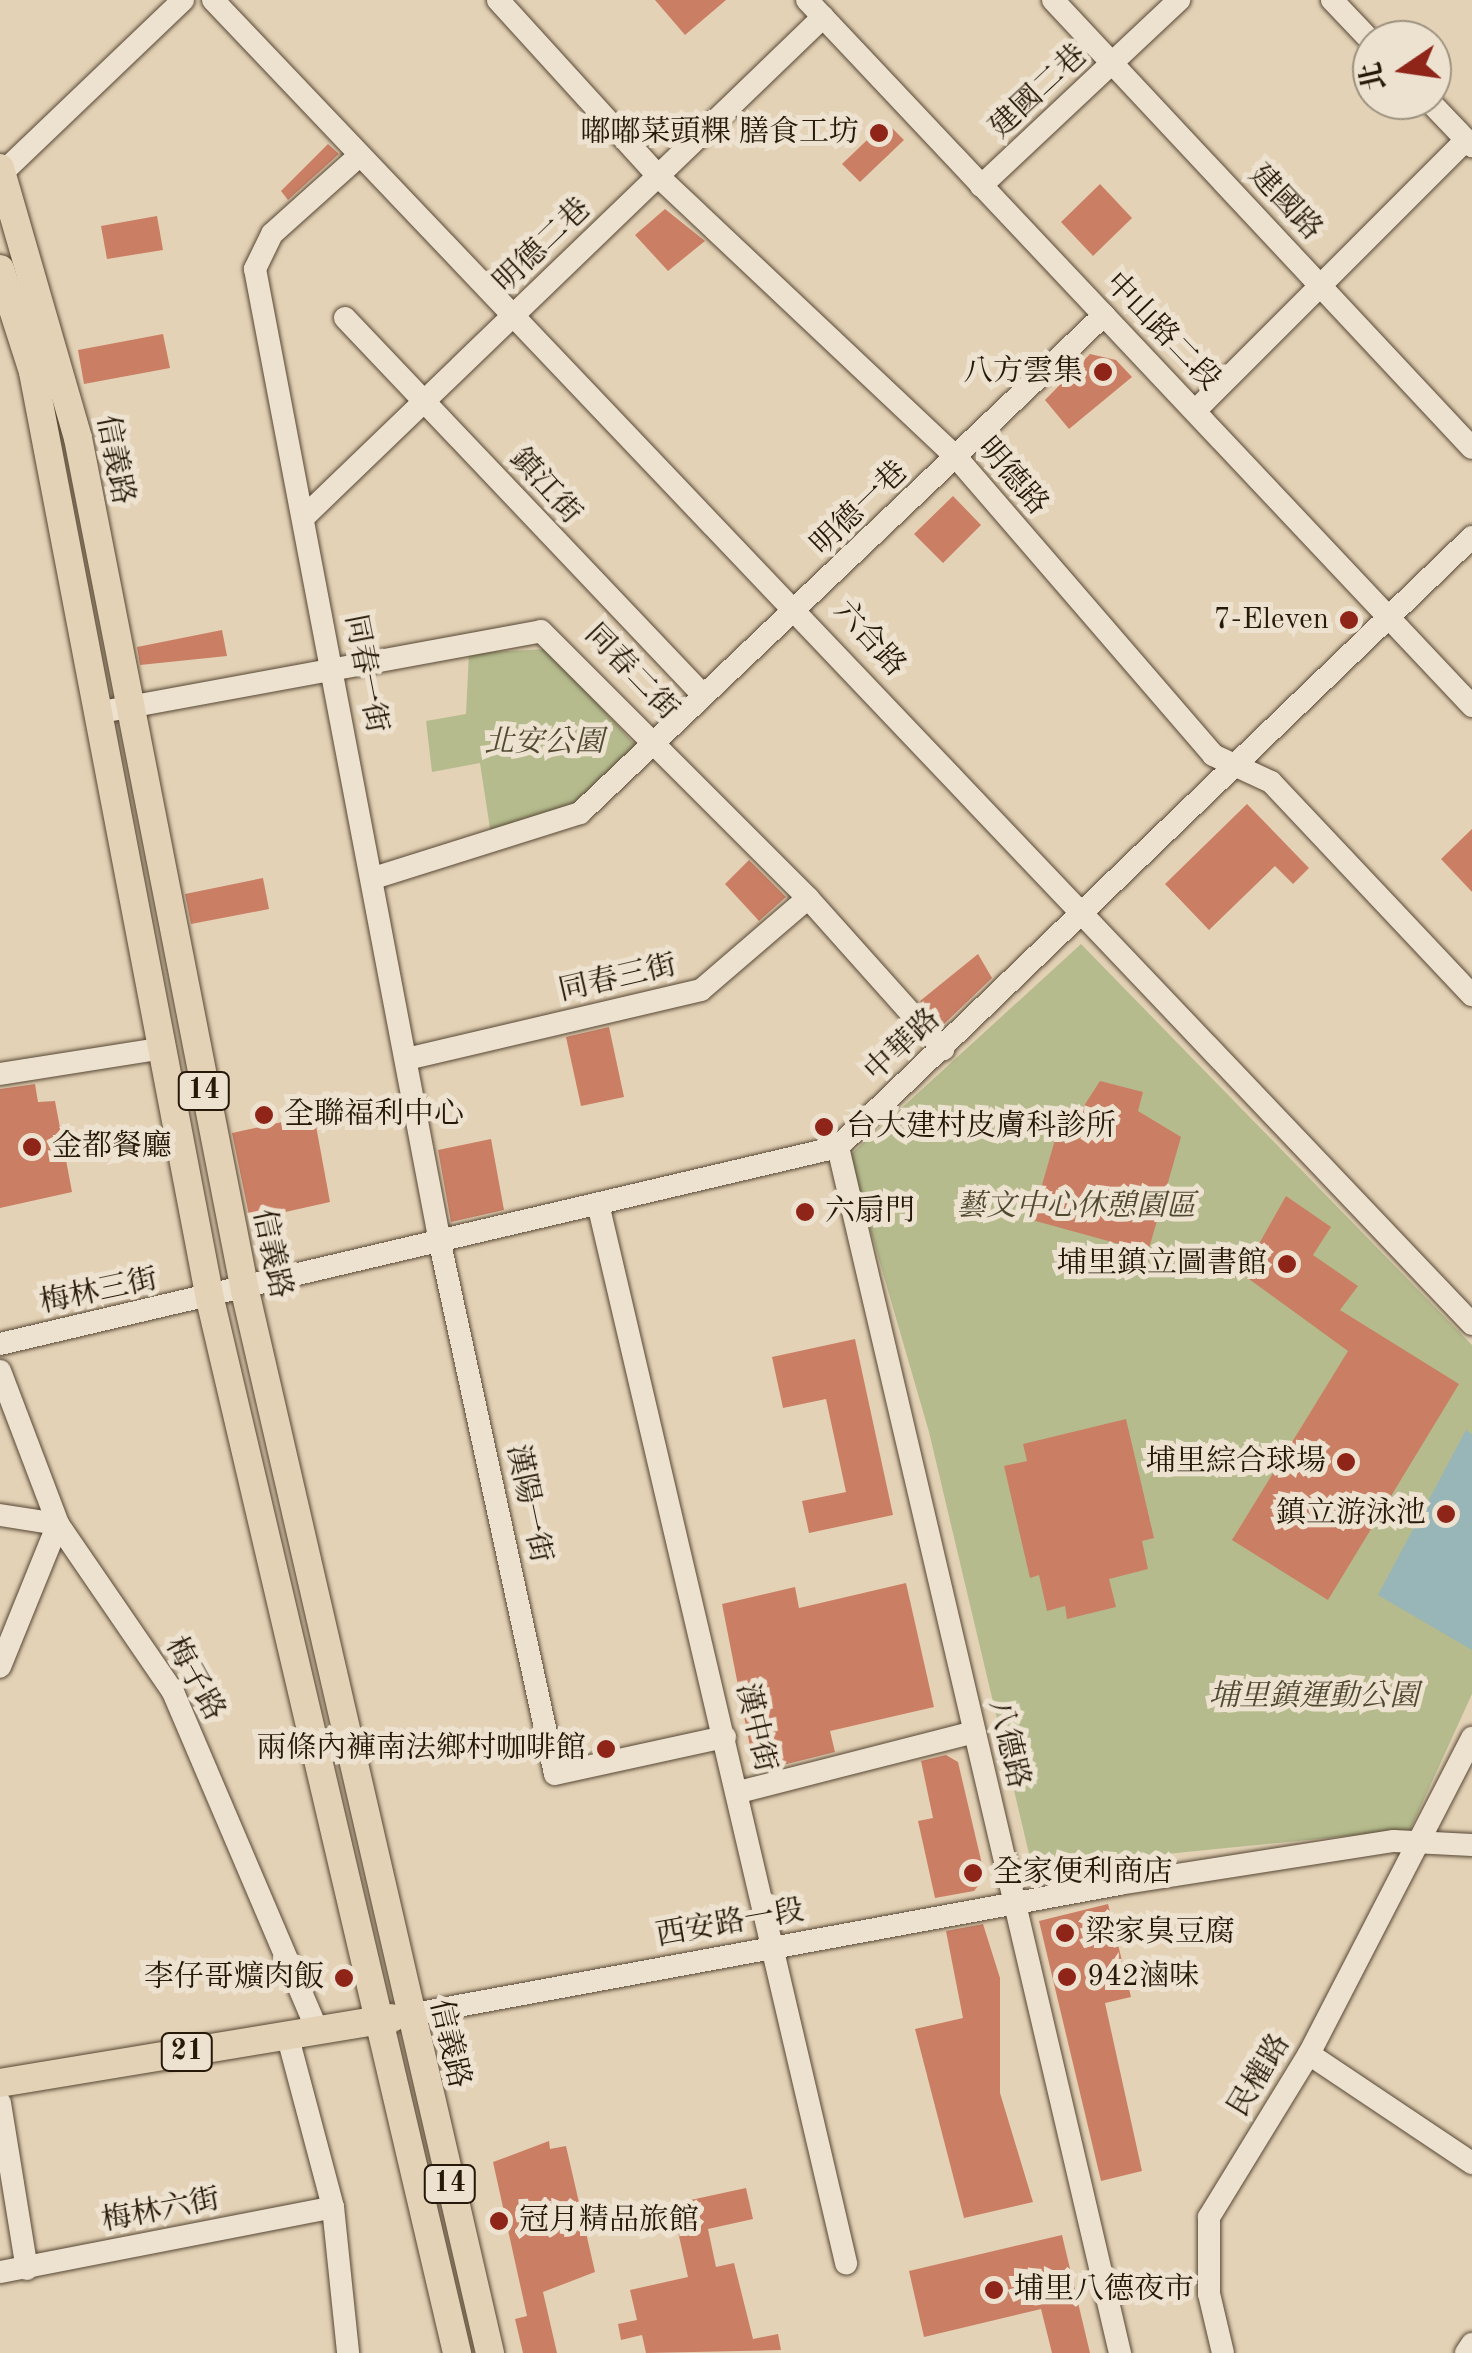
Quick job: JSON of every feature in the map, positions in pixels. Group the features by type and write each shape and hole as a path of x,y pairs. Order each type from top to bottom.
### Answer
{"main road":[{"name":"信義路","path":"1,172 78,438 126,709 245,1292 408,2015 490,2353"},
{"name":"14","path":"0,269 33,372 158,1049 210,1299 374,2020 458,2353"},
{"name":"西安路一段","path":"0,2083 408,2015"}],"street":[{"path":"1,172 183,0"},
{"name":"六合路","path":"213,0 512,316 801,608 1080,920 1472,1324"},
{"name":"明德路","path":"498,0 659,176 956,458 1213,754 1271,782 1472,996"},
{"name":"建國路","path":"1054,0 1472,448"},
{"name":"建國二巷","path":"982,186 1180,0"},
{"path":"1332,0 1352,21"},
{"name":"明德二巷","path":"304,517 659,176 815,9"},
{"name":"中山路二段","path":"815,9 1472,706"},
{"path":"1196,410 1469,144 1447,120"},
{"name":"同春一街","path":"360,156 257,251 333,672 411,1058 441,1248"},
{"name":"明德一巷","path":"374,878 580,813 702,694 801,608 1104,315"},
{"name":"鎮江街","path":"345,318 702,694"},
{"name":"中華路","path":"210,1299 441,1248 838,1147 1241,766 1386,618 1472,538"},
{"name":"同春二街","path":"96,713 540,631 808,898 942,1049"},
{"name":"同春三街","path":"411,1058 700,990 808,898"},
{"path":"0,1074 158,1049"},
{"name":"八德路","path":"838,1147 1120,2353"},
{"name":"漢中街","path":"599,1208 739,1792 846,2263"},
{"name":"漢陽一街","path":"441,1248 555,1774 726,1738"},
{"name":"梅林三街","path":"0,1344 210,1299"},
{"name":"梅子路","path":"0,1371 58,1524 173,1692 316,2028"},
{"path":"0,1516 58,1524 0,1666"},
{"path":"739,1792 974,1732"},
{"name":"民權路","path":"1224,2353 1208,2294 1208,2217 1309,2054 1423,1842 1472,1738"},
{"name":"西安路一段","path":"408,2015 1014,1907 1423,1842 1472,1845"},
{"path":"287,2034 333,2208 348,2353"},
{"path":"1309,2054 1472,2164"},
{"path":"0,2103 27,2268"},
{"name":"梅林六街","path":"0,2272 333,2208"},
{"path":"1466,2353 1472,2344"}],"green space":[{"name":"北安公園","path":"548,649 636,746 573,816 491,835 480,763 432,772 426,721 466,714 469,653"},
{"path":"1081,944 1472,1345 1472,1694 1410,1830 1136,1857 1035,1879 929,1432 849,1156"}],"water":[{"name":"鎮立游泳池","path":"1466,1430 1472,1434 1472,1650 1378,1595"}],"building":[{"path":"655,0 726,0 685,35"},
{"path":"886,122 904,140 860,182 842,164"},
{"path":"328,144 339,154 288,200 281,191"},
{"path":"1100,184 1132,218 1093,256 1061,222"},
{"path":"665,209 705,241 668,271 635,235"},
{"path":"157,216 163,250 107,259 101,226"},
{"path":"163,334 170,368 84,384 78,350"},
{"path":"1090,354 1116,360 1132,377 1069,429 1045,400"},
{"path":"953,496 981,525 943,563 914,534"},
{"path":"222,630 227,656 140,665 137,647"},
{"path":"1247,804 1309,868 1293,884 1275,866 1209,930 1165,884"},
{"path":"1472,829 1472,892 1441,859"},
{"path":"749,860 786,897 759,921 725,884"},
{"path":"263,878 269,909 191,924 185,894"},
{"path":"978,954 992,978 942,1026 920,1001"},
{"path":"609,1027 624,1097 581,1106 566,1037"},
{"path":"1100,1081 1143,1092 1138,1111 1181,1137 1148,1252 1032,1220 1064,1108 1080,1112"},
{"name":"金都餐廳","path":"35,1084 38,1102 55,1101 72,1192 0,1208 0,1089"},
{"path":"314,1115 330,1202 250,1220 232,1133"},
{"path":"491,1139 504,1210 451,1222 438,1150"},
{"name":"埔里綜合球場","path":"1286,1196 1331,1227 1313,1255 1358,1286 1340,1310 1459,1384 1328,1600 1232,1540 1348,1351 1242,1274"},
{"path":"855,1339 893,1515 809,1533 802,1501 846,1492 826,1399 783,1408 772,1357"},
{"path":"1126,1419 1154,1538 1142,1541 1148,1569 1109,1579 1116,1607 1067,1619 1065,1606 1047,1611 1039,1575 1030,1578 1004,1466 1027,1461 1023,1444"},
{"path":"906,1583 934,1707 830,1731 835,1752 755,1772 722,1604 795,1587 799,1608"},
{"path":"946,1755 958,1762 985,1877 974,1891 935,1898 918,1821 933,1818 921,1761"},
{"path":"1108,1904 1131,1997 1105,2003 1142,2171 1101,2181 1039,1921"},
{"path":"983,1924 1000,1978 1000,2093 1033,2202 964,2218 915,2029 963,2018 946,1931"},
{"path":"549,2141 550,2149 566,2146 595,2272 543,2292 557,2353 523,2353 515,2319 527,2316 493,2162"},
{"path":"746,2188 753,2219 708,2229 716,2267 734,2263 753,2339 778,2334 781,2350 646,2353 642,2335 621,2340 618,2324 637,2320 630,2290 688,2277 672,2204"},
{"name":"埔里八德夜市","path":"1062,2235 1090,2353 1052,2353 1041,2309 924,2337 909,2271"}],"place":[{"name":"嘟嘟菜頭粿 膳食工坊","path":"879,133"},
{"name":"八方雲集","path":"1103,372"},
{"name":"7-Eleven","path":"1349,620"},
{"name":"全聯福利中心","path":"264,1115"},
{"name":"台大建村皮膚科診所","path":"824,1127"},
{"name":"金都餐廳","path":"32,1147"},
{"name":"六扇門","path":"805,1212"},
{"name":"埔里鎮立圖書館","path":"1287,1264"},
{"name":"埔里綜合球場","path":"1346,1462"},
{"name":"鎮立游泳池","path":"1446,1514"},
{"name":"兩條內褲南法鄉村咖啡館","path":"606,1749"},
{"name":"全家便利商店","path":"973,1873"},
{"name":"梁家臭豆腐","path":"1065,1933"},
{"name":"942滷味","path":"1067,1977"},
{"name":"李仔哥爌肉飯","path":"344,1978"},
{"name":"冠月精品旅館","path":"499,2221"},
{"name":"埔里八德夜市","path":"994,2290"}],"park label":[{"name":"藝文中心休憩園區","path":"1076,1207"},
{"name":"埔里鎮運動公園","path":"1314,1697"}]}
